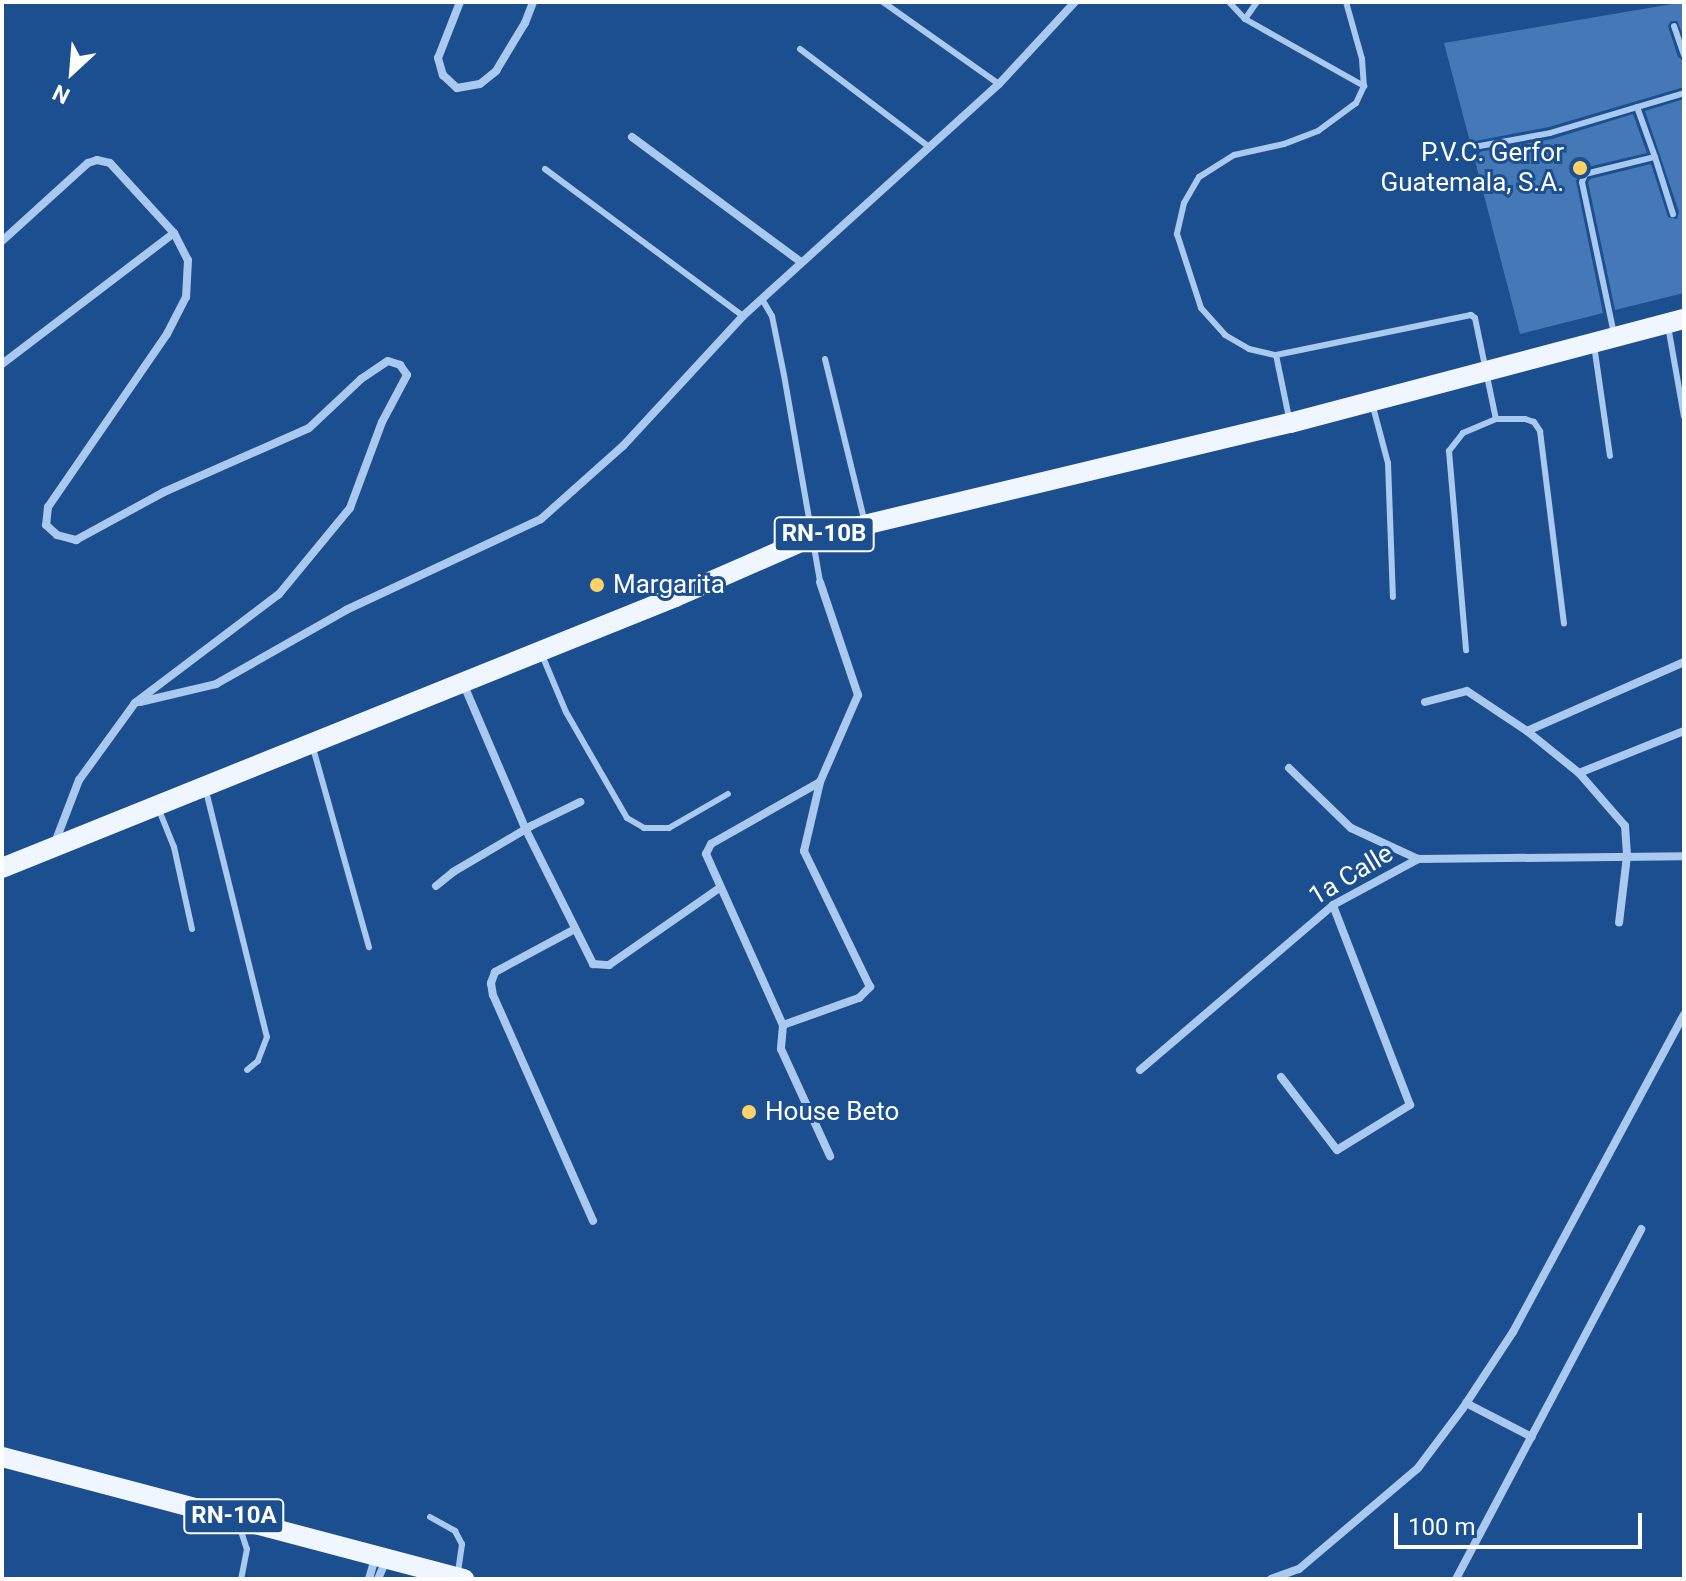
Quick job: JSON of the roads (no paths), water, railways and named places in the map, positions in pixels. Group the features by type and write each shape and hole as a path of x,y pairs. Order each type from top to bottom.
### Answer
{"main road":[{"name":"RN-10B","path":"3,867 52,850 462,683 810,538 1290,423 1676,321"},
{"name":"RN-10A","path":"2,1457 382,1554 460,1578"}],"street":[{"path":"460,2 438,58 443,75 457,88 480,84 496,71 525,23 533,2"},
{"path":"135,703 216,684 346,610 541,519 623,446 743,316 999,84 1075,2"},
{"path":"632,137 801,262"},
{"path":"2,241 88,163 97,160 110,163 174,233 188,260 186,297 167,334 48,507 46,525 57,535 76,540 164,492 309,428 361,379 388,361 400,365 407,375 382,422 350,508 279,594 135,703 79,780 52,850"},
{"path":"2,364 174,233"},
{"path":"783,1025 859,998 870,987 804,851 820,782 858,695 820,582"},
{"path":"1527,731 1684,662"},
{"path":"462,683 526,830 593,964 609,965 721,887"},
{"path":"1425,702 1467,691 1527,731 1579,773 1625,826 1627,856 1619,923"},
{"path":"1579,773 1684,731"},
{"path":"1289,768 1351,828 1418,859"},
{"path":"820,782 707,848 706,854 783,1025 781,1049 830,1156"},
{"path":"436,886 453,872 580,802"},
{"name":"1a Calle","path":"1140,1070 1333,905 1418,859 1684,856"},
{"path":"1281,1077 1337,1150 1410,1105 1333,905"},
{"path":"575,929 495,972 491,983 493,995 593,1221"},
{"path":"1271,1579 1299,1569 1418,1468 1466,1403 1513,1332 1684,1015"},
{"path":"1456,1579 1641,1229"},
{"path":"1466,1403 1532,1437"},
{"path":"369,1579 382,1554"},
{"path":"378,1579 382,1554"}],"lane":[{"path":"883,2 999,84"},
{"path":"1229,2 1245,19 1364,86"},
{"path":"1245,19 1257,2"},
{"path":"1346,2 1362,59 1364,86 1356,103 1318,131 1284,144 1234,155 1199,177 1184,203 1177,234 1201,308 1225,335 1249,349 1276,355 1471,315 1475,318 1496,419"},
{"path":"1674,26 1684,55"},
{"path":"800,49 929,147"},
{"path":"1474,147 1550,133 1684,93"},
{"path":"1637,107 1673,214"},
{"path":"1614,337 1582,182 1585,174 1655,157"},
{"path":"545,169 743,316"},
{"path":"762,299 772,316 820,582"},
{"path":"1676,321 1684,417"},
{"path":"1594,342 1610,456"},
{"path":"1276,355 1290,423"},
{"path":"825,359 865,523"},
{"path":"1372,401 1388,463 1393,597"},
{"path":"1466,650 1449,451 1463,433 1496,419 1525,419 1534,422 1540,431 1564,624"},
{"path":"540,651 566,712 627,818 644,828 669,828 728,794"},
{"path":"312,744 369,947"},
{"path":"205,787 267,1037 258,1061 247,1070"},
{"path":"157,807 174,847 192,929"},
{"path":"237,1517 247,1549 241,1579"},
{"path":"430,1517 455,1531 462,1544 460,1578"}],"place":[{"name":"P.V.C. Gerfor Guatemala, S.A.","path":"1580,168"},
{"name":"Margarita","path":"597,585"},
{"name":"House Beto","path":"749,1112"}]}
